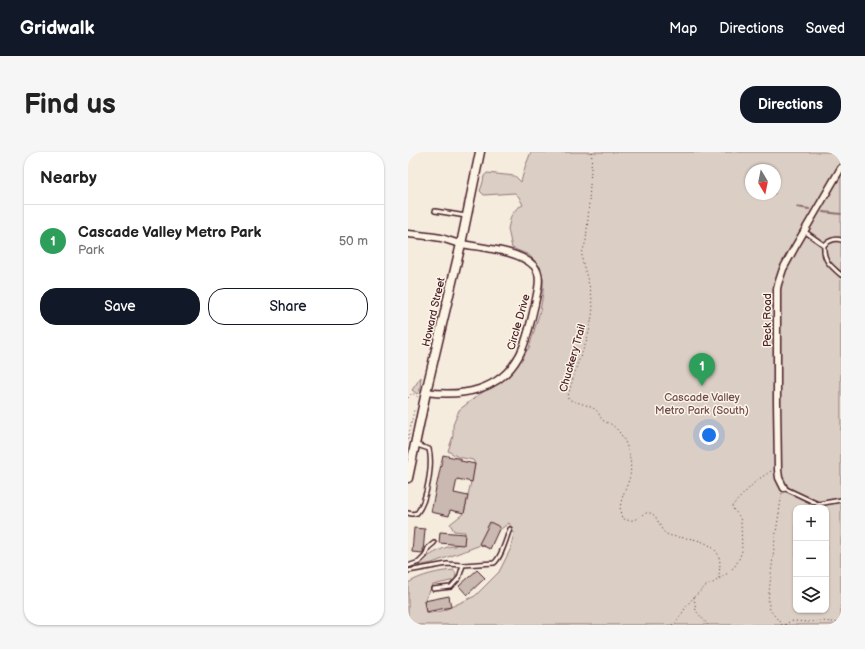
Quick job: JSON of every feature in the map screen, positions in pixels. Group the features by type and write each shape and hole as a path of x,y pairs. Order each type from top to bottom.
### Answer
{"main road":[{"name":"Howard Street","path":"408,478 480,152"}],"street":[{"name":"Peck Road","path":"784,488 779,478 778,470 776,402 777,289 783,269 841,168"},
{"name":"Circle Drive","path":"408,234 425,235 460,244 516,255 534,266 539,277 539,285 524,346 520,356 510,368 498,380 484,388 456,394 426,392"}],"lane":[{"path":"435,211 466,216"},
{"path":"804,231 824,245"},
{"path":"824,245 833,240 841,240"},
{"path":"824,245 824,252 827,262 841,275"},
{"path":"408,513 417,513 420,509 428,486 431,460 429,450 415,445"},
{"path":"784,488 818,504 841,500"},
{"path":"408,571 447,564 464,565 494,562 497,560 510,529"},
{"path":"408,566 419,562 425,556 428,548 434,543"},
{"path":"433,589 451,587 459,578 464,565"}],"path":[{"name":"Chuckery Trail","path":"592,152 586,241 582,253 582,260 588,279 593,307 586,343 573,376 568,400 597,410 604,421 612,424 619,432 629,449 630,476 621,503 620,515 622,518 626,520 634,520 649,513 653,515 664,532 670,536 700,540 715,550 720,564 719,578"},
{"path":"408,398 412,393 418,397"},
{"path":"408,439 416,404"},
{"path":"672,625 675,624 694,597 707,585 728,573 739,559 742,551 741,521 732,506 761,477 772,471 778,470"},
{"path":"782,625 770,610 768,601 779,508 784,488"},
{"path":"694,597 696,611 708,625"},
{"path":"785,625 788,622 794,621 841,623"}],"green space":[{"name":"Cascade Valley Metro Park (South)","path":"531,152 841,152 841,625 408,625 408,583 430,574 454,570 456,574 455,580 433,585 424,601 426,612 430,613 442,611 475,596 499,572 510,550 514,533 509,523 478,546 432,563 418,566 424,559 435,553 451,546 455,546 465,536 465,532 454,531 450,524 464,513 475,464 473,460 458,457 448,451 453,436 453,425 459,410 477,396 508,376 529,348 540,311 543,293 541,268 529,255 512,248 508,229 511,216 517,208 523,205 519,197 515,193 484,195 480,191 484,176 487,173 515,176 521,182"},
{"path":"421,377 420,390 417,394 412,390"}],"building":[{"path":"443,455 475,464 472,482 457,479 454,493 468,496 464,513 450,510 449,516 431,512"},
{"path":"490,522 500,527 490,549 479,544"},
{"path":"414,528 425,529 423,553 412,552"},
{"path":"440,532 465,534 464,545 439,543"},
{"path":"477,570 485,578 467,595 459,586"},
{"path":"449,596 451,607 426,612 424,601"}],"waterway":[{"path":"797,207 809,209"},
{"path":"823,212 841,214"}],"place":[{"name":"Cascade Valley Metro Park","path":"702,386"}]}
